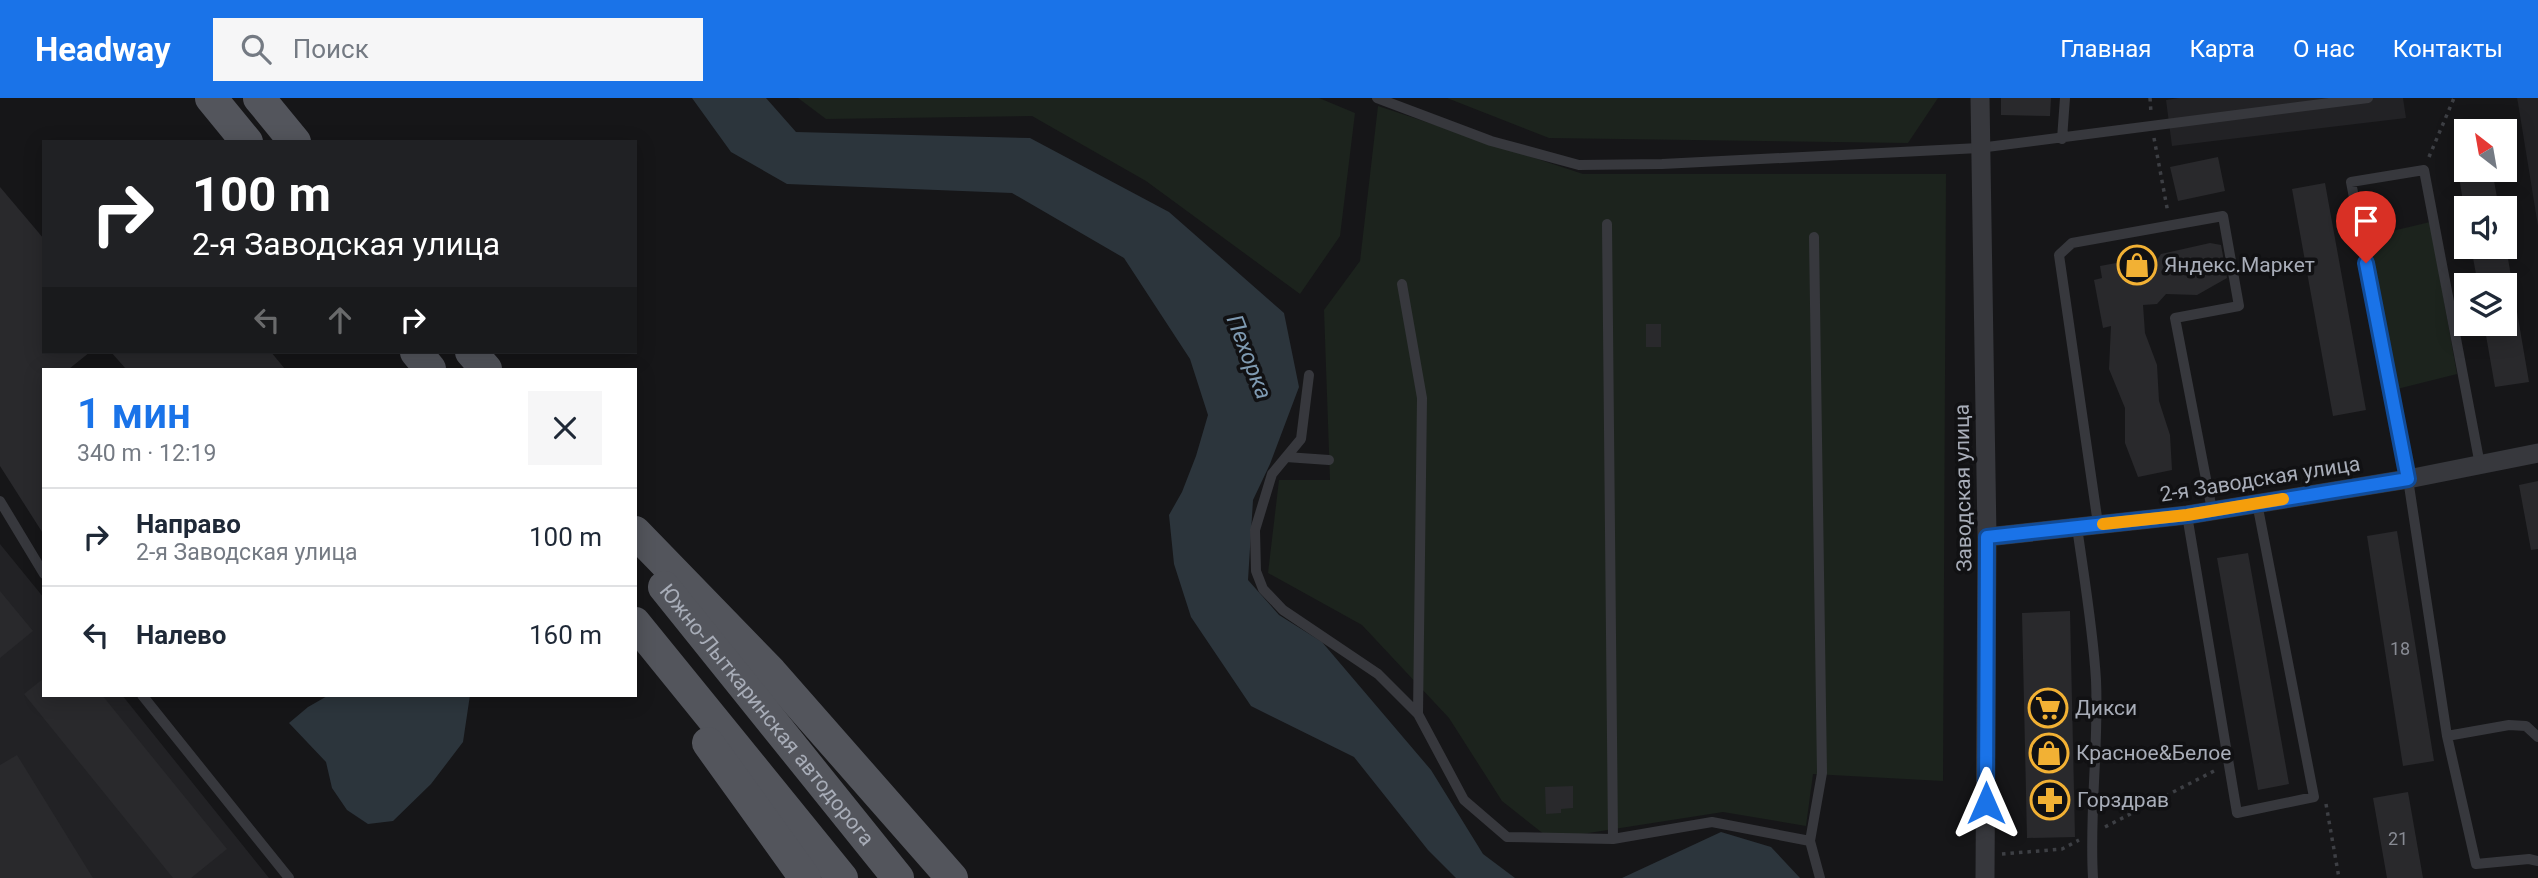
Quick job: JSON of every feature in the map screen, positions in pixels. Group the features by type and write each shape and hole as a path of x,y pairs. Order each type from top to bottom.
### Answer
{"main road":[{"path":"211,98 245,140"},
{"path":"259,98 289,135"},
{"path":"418,354 429,368"},
{"path":"473,354 485,368"},
{"path":"637,534 771,672 952,878"},
{"name":"Южно-Лыткаринская автодорога","path":"637,554 898,878"},
{"name":"Южно-Лыткаринская автодорога","path":"637,625 842,878"},
{"path":"637,646 805,878"}],"street":[{"name":"Заводская улица","path":"1980,98 1987,537 1985,878"},
{"name":"2-я Заводская улица","path":"1987,537 2187,515 2408,479 2538,453"}],"lane":[{"path":"1377,98 1491,141 1579,165 1676,164 1979,148 2368,98"},
{"path":"2062,139 2065,98"},
{"path":"2480,465 2424,170 2351,182 2408,479 2447,736 2476,864 2529,859 2538,861"},
{"path":"2098,524 2059,255 2072,243 2222,216 2239,306 2175,318 2212,510"},
{"path":"1607,224 1613,839"},
{"path":"1814,237 1822,773 1810,841 1820,878"},
{"path":"1402,284 1422,398 1418,714"},
{"path":"1309,374 1301,439 1272,474 1255,530 1256,571 1263,589 1283,610 1378,674 1418,714 1464,800 1507,837 1613,839 1712,822 1810,841"},
{"path":"1286,457 1329,460"},
{"path":"0,501 42,571"},
{"path":"2187,515 2237,813 2314,797 2257,503"},
{"path":"2077,527 2096,680 2096,777 2091,834 2094,878"},
{"path":"144,697 289,878"},
{"path":"2447,736 2509,725 2526,726 2538,737"}],"path":[{"path":"2424,170 2454,98"},
{"path":"2153,127 2170,226"},
{"path":"1986,856 2062,849 2229,763"},
{"path":"2325,799 2339,878"}],"shaded area":[{"path":"798,98 1319,98 1355,113 1340,236 1300,294 1146,181 1032,116 826,119"},
{"path":"1447,98 1938,98 1908,143 1549,138"},
{"path":"2403,98 2406,118 2172,146 2166,100"},
{"path":"2517,98 2538,98 2538,226 2518,103"},
{"path":"1378,106 1583,174 1946,174 1943,781 1813,774 1806,826 1723,812 1550,839 1502,801 1449,718 1362,625 1268,573 1279,480 1330,480 1324,310 1360,261"},
{"path":"2430,222 2457,374 2397,389 2367,237"},
{"path":"0,544 42,596 42,697 124,697 269,878 0,878"}],"water":[{"name":"Пехорка","path":"692,98 766,98 796,132 1030,138 1169,212 1284,313 1299,387 1270,464 1253,500 1248,580 1279,615 1322,642 1431,770 1483,854 1515,878 1456,878 1428,850 1354,757 1251,706 1191,617 1174,564 1169,515 1182,492 1208,415 1190,359 1124,258 1012,193 787,184 731,152"},
{"path":"326,697 470,697 463,742 431,784 393,821 368,824 347,810 332,788 326,762 289,723"},
{"path":"1721,832 1771,847 1800,878 1622,878"}],"building":[{"path":"2001,98 2051,98 2050,116 2001,115"},
{"path":"2218,157 2225,191 2178,201 2170,167"},
{"path":"2460,182 2494,182 2497,196 2462,196"},
{"path":"2325,183 2366,410 2333,416 2292,189"},
{"path":"0,187 42,237 42,354 88,354 70,368 42,368 42,532 0,466"},
{"path":"2210,243 2221,245 2227,278 2197,295 2166,294 2157,304 2143,305 2145,333 2157,365 2159,401 2170,435 2172,470 2138,477 2125,443 2125,408 2109,369 2111,326 2103,328 2094,280 2102,278 2100,266 2143,258 2154,264 2161,254"},
{"path":"2473,259 2508,259 2510,273 2476,273"},
{"path":"2517,312 2529,382 2495,387 2486,336 2517,336"},
{"path":"1646,324 1661,324 1661,347 1646,347"},
{"path":"113,354 273,354 284,368 125,368"},
{"path":"2538,481 2538,549 2531,550 2519,485"},
{"path":"2397,531 2434,761 2403,766 2367,536"},
{"path":"2248,553 2289,784 2258,790 2217,558"},
{"path":"0,591 33,631 0,658"},
{"path":"2070,611 2075,837 2027,838 2022,613"},
{"path":"42,680 42,697 104,697 227,849 191,878 173,878 24,694"},
{"path":"17,755 93,878 0,878 0,765"},
{"path":"1573,786 1573,808 1561,809 1561,813 1546,814 1545,787"},
{"path":"2408,792 2423,878 2387,878 2373,798"}],"slow traffic":[{"path":"2103,524 2187,515 2283,499"}],"place":[{"name":"Яндекс.Маркет","path":"2137,265"},
{"name":"Дикси","path":"2048,708"},
{"name":"Красное&Белое","path":"2049,753"},
{"name":"Горздрав","path":"2050,800"}],"route":[{"path":"1986,803 1987,537 2187,515 2408,479 2366,263"}]}
